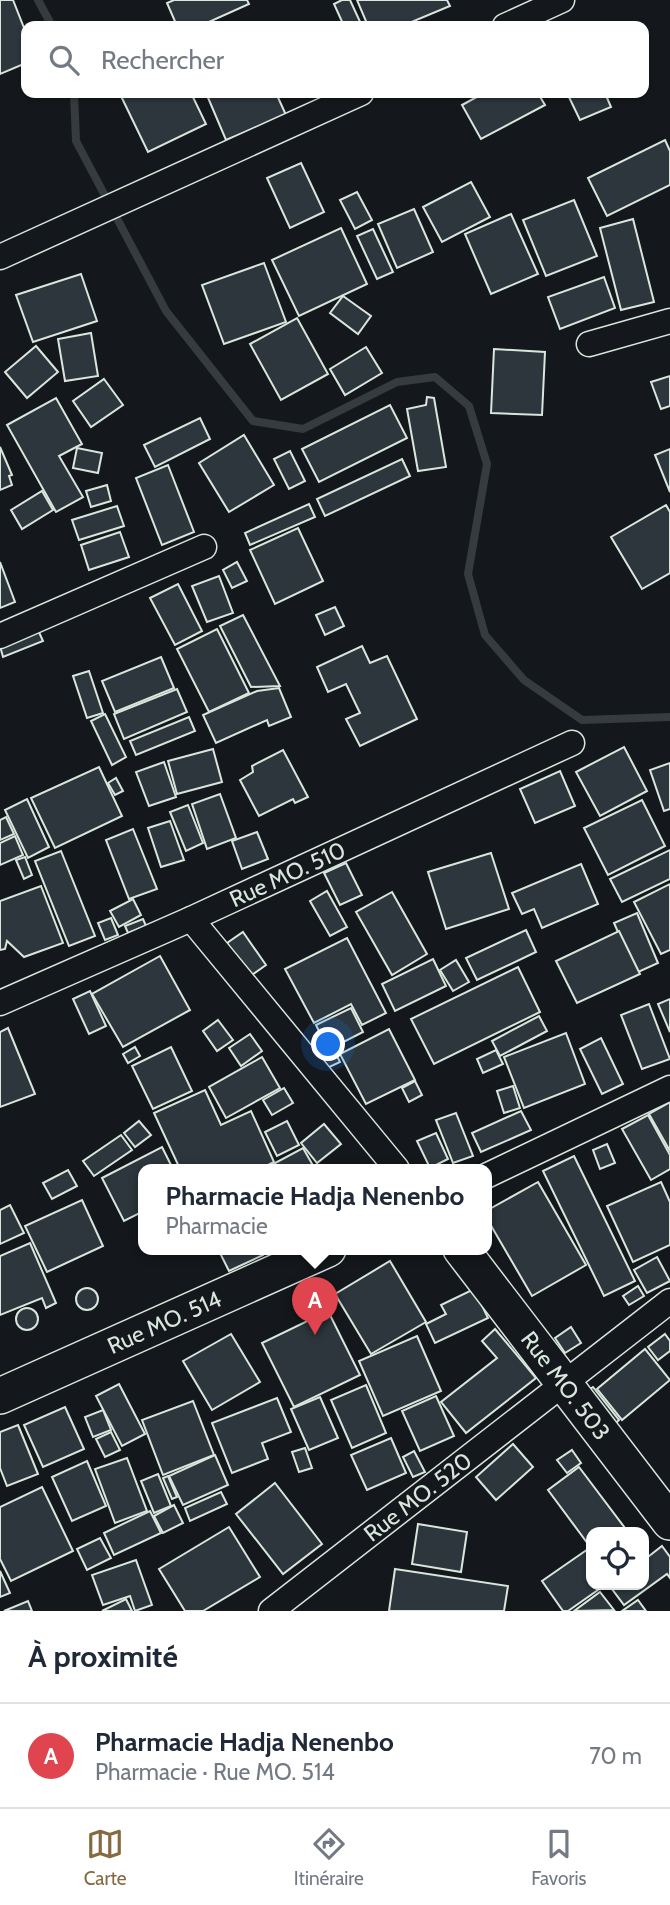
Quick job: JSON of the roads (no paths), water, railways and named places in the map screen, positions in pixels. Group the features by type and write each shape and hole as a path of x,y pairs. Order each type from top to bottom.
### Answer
{"street":[{"path":"516,21 562,0"},
{"path":"0,257 350,98"},
{"path":"589,344 670,321"},
{"path":"0,636 204,547"},
{"name":"Rue MO. 510","path":"0,1003 191,919 572,743"},
{"path":"191,919 393,1164"},
{"path":"492,1173 670,1088"},
{"name":"Rue MO. 514","path":"0,1396 315,1255"},
{"name":"Rue MO. 503","path":"466,1255 670,1522"},
{"name":"Rue MO. 520","path":"271,1611 670,1301"}],"waterway":[{"path":"38,0 49,21"},
{"path":"74,98 76,141 166,311 253,421 303,429 397,382 435,377 469,406 487,464 468,574 485,635 524,680 582,720 670,717"}],"place":[{"name":"Pharmacie Hadja Nenenbo","path":"315,1335"}]}
